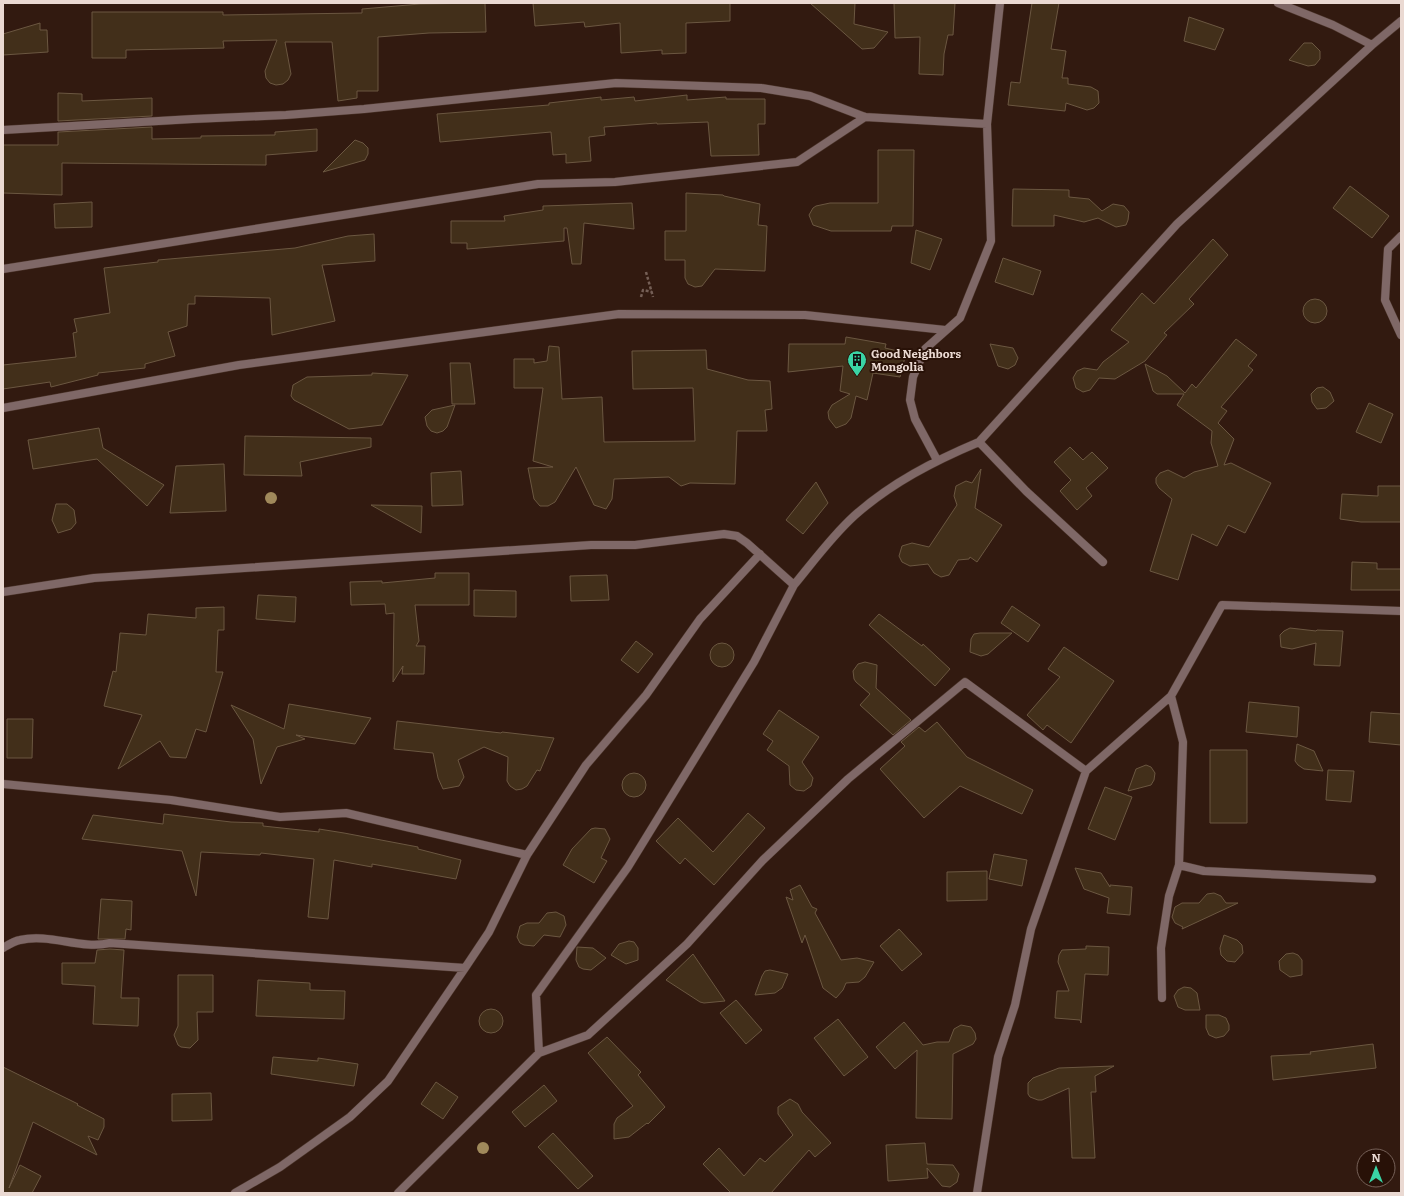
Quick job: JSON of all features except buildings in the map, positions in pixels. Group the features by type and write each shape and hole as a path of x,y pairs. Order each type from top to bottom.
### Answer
{"street":[{"path":"937,460 915,419 910,400 913,377 925,349 960,318 991,241 987,124 1000,3"},
{"path":"1278,3 1333,25 1372,45"},
{"path":"540,1053 536,995 628,867 754,662 794,585 854,517 900,482 937,460 979,442 1177,224 1372,45 1401,21"},
{"path":"3,130 301,114 616,83 761,88 810,96 865,117 987,124"},
{"path":"3,269 538,184 615,182 797,162 865,117"},
{"path":"1401,236 1388,249 1385,300 1401,336"},
{"path":"3,408 239,365 619,314 805,314 945,330"},
{"path":"979,442 1026,491 1103,562"},
{"path":"3,592 94,578 591,545 635,545 724,534 737,536 760,554 794,585"},
{"path":"235,1193 280,1167 350,1117 388,1081 489,932 527,855 586,765 646,695 700,618 760,554"},
{"path":"977,1193 998,1057 1015,1005 1031,929 1086,770 1171,696 1222,605 1401,611"},
{"path":"398,1193 540,1053 588,1035 687,944 763,860 848,779 965,682 1086,770"},
{"path":"1162,998 1161,948 1169,896 1179,864 1183,742 1171,696"},
{"path":"3,784 171,800 280,817 346,813 527,855"},
{"path":"1179,864 1204,871 1372,879"},
{"path":"3,948 19,940 32,938 99,945 110,943 465,968"}],"path":[{"path":"646,272 658,314"},
{"path":"641,297 643,290 652,292"}],"place":[{"name":"Good Neighbors Mongolia","path":"857,377"}]}
